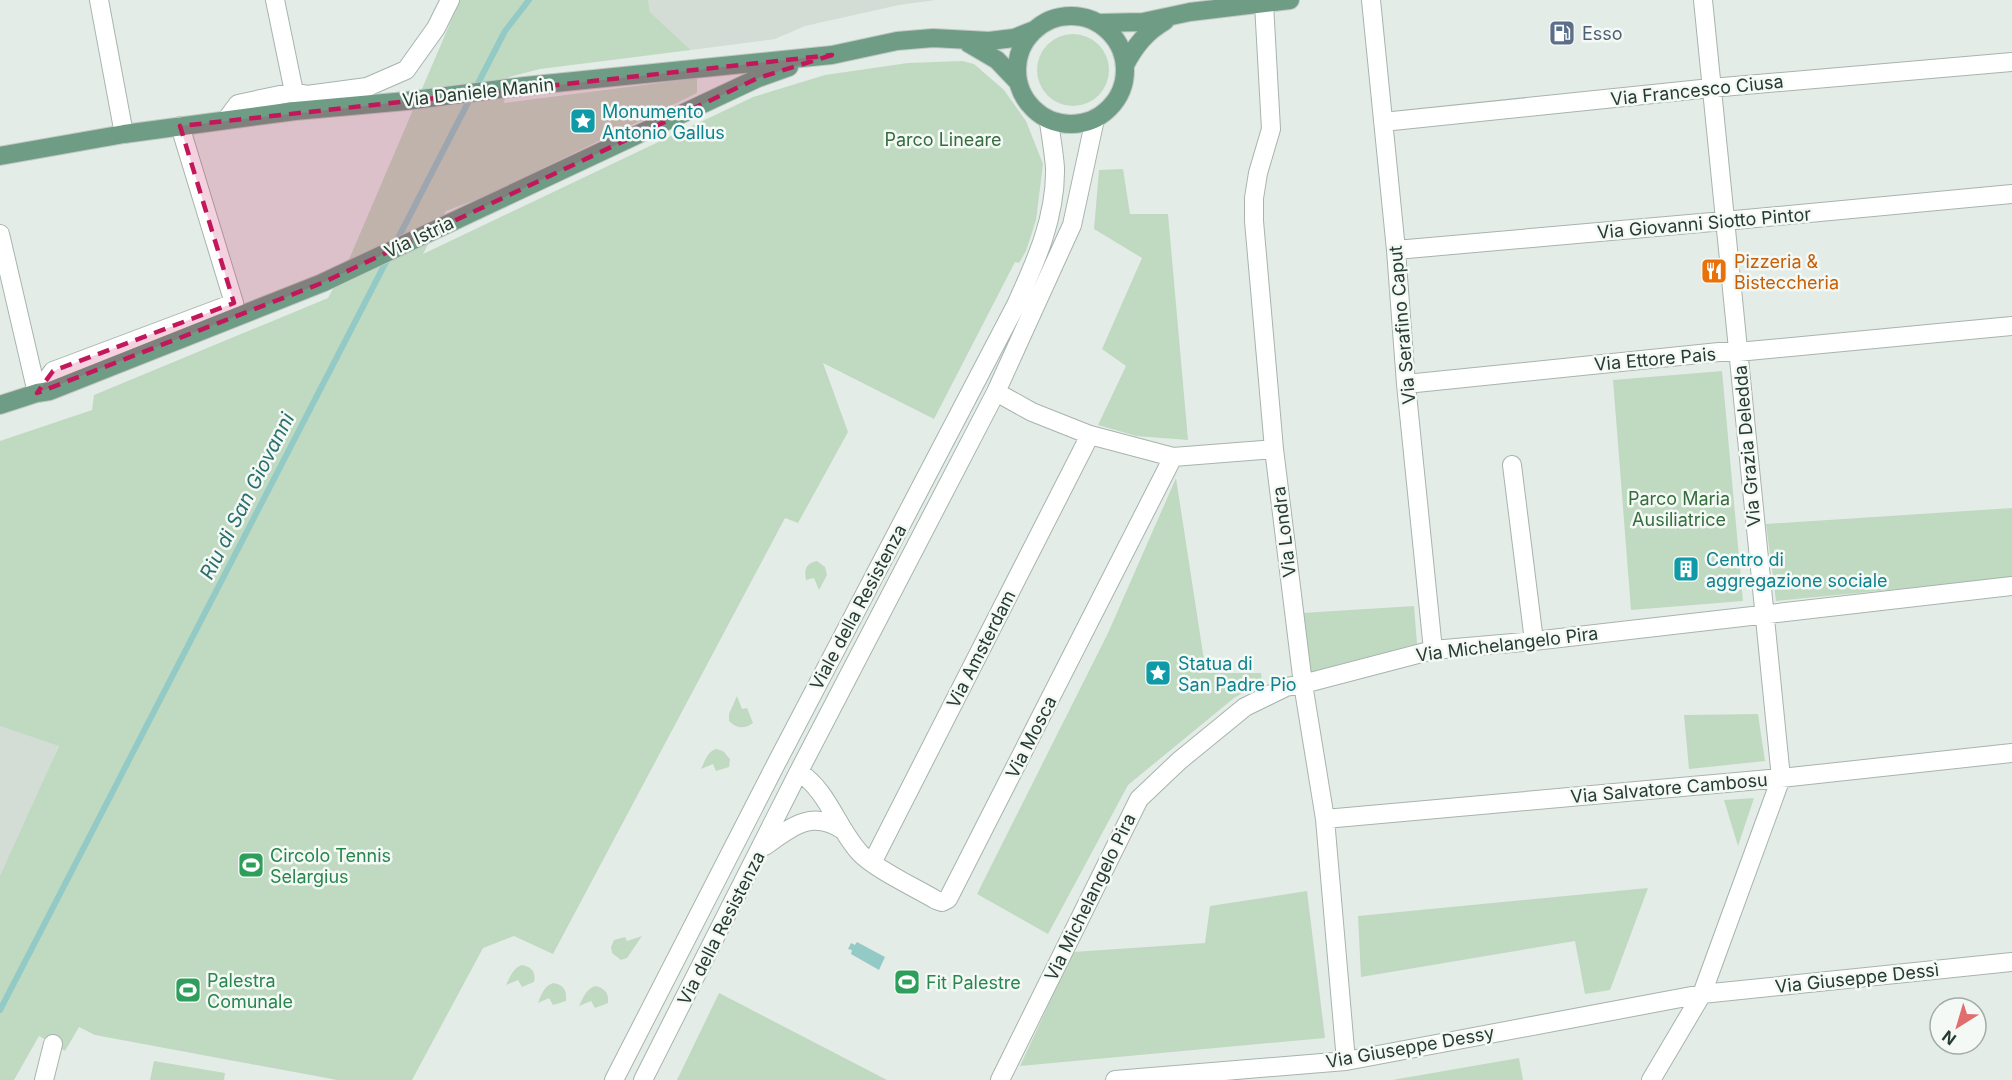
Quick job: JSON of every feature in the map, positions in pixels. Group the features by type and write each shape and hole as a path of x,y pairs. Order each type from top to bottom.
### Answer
{"main road":[{"path":"1098,23 1143,22 1190,12 1290,0"},
{"path":"1064,16 1082,17 1098,23 1111,34 1120,49 1125,65 1124,82 1117,98 1106,111 1095,119 1072,124 1049,122 1037,113 1025,99 1018,82 1017,63 1022,45 1034,30 1048,21 1064,16"},
{"path":"1125,65 1133,49 1144,36 1172,17"},
{"name":"Via Daniele Manin","path":"0,156 124,134 295,111 831,55 897,41 929,38 990,41 1014,38 1034,30"},
{"name":"Via Daniele Manin","path":"958,39 997,60 1018,82"},
{"name":"Via Istria","path":"0,405 50,391 322,283 758,78 831,55"}],"street":[{"path":"99,0 124,134"},
{"path":"275,0 294,92"},
{"path":"226,120 238,104 294,92 307,95 367,87 406,70 436,28 450,0"},
{"name":"Via Serafino Caput","path":"1371,0 1433,650"},
{"name":"Via Grazia Deledda","path":"1651,1080 1702,994 1781,778 1703,0"},
{"name":"Via Londra","path":"1264,4 1271,129 1258,173 1254,198 1254,221 1274,449 1303,684 1325,819 1346,1060"},
{"name":"Via Francesco Ciusa","path":"1383,122 1711,88 2012,62"},
{"name":"Viale della Resistenza","path":"798,774 996,392 1072,225 1095,119"},
{"name":"Viale della Resistenza","path":"614,1080 1011,314 1039,255 1049,219 1055,168 1049,122"},
{"path":"37,393 53,371 234,303 180,126"},
{"name":"Via Giovanni Siotto Pintor","path":"1396,250 2012,194"},
{"path":"0,234 37,393"},
{"name":"Via Ettore Pais","path":"1406,384 1719,352 2012,326"},
{"path":"996,392 1032,412 1090,435 1173,457 1274,449"},
{"name":"Via Amsterdam","path":"872,863 1090,435"},
{"name":"Via Mosca","path":"798,774 812,780 843,830 859,852 872,863 936,900 942,902 948,899 1173,457"},
{"path":"1512,465 1534,641"},
{"name":"Via Michelangelo Pira","path":"1000,1080 1139,799 1179,761 1245,707 1286,687 1433,650 1534,641 2012,586"},
{"name":"Via Salvatore Cambosu","path":"1325,819 1781,778 2012,753"},
{"name":"Via della Resistenza","path":"643,1080 798,774"},
{"path":"760,850 787,830 801,823 825,820 843,830"},
{"name":"Via Giuseppe Dessì","path":"1702,994 2012,962"},
{"name":"Via Giuseppe Dessy","path":"1116,1080 1346,1060 1702,994"},
{"path":"44,1080 53,1044"}],"highlighted area":[{"path":"832,55 758,78 322,283 37,393 53,371 234,303 180,126"}],"shaded area":[{"path":"648,0 936,0 899,5 805,26 775,39 691,50 650,12"},
{"path":"0,726 59,745 0,884"}],"green space":[{"name":"Parco Lineare","path":"460,0 648,0 650,12 691,50 540,69 509,77 504,103 697,78 697,93 486,196 446,211 423,254 753,97 825,75 908,63 962,61 974,64 1004,90 1026,121 1043,164 1036,220 1026,251 1019,263 1015,262 934,419 823,363 848,432 798,523 785,518 553,954 514,936 483,948 412,1080 337,1080 95,1035 79,1027 65,1051 39,1036 14,1080 0,1080 0,876 59,746 0,726 0,441 92,410 94,395 328,298 350,257"},
{"path":"1080,34 1099,44 1107,56 1109,70 1107,84 1099,96 1087,104 1066,106 1047,96 1039,84 1037,63 1047,44 1059,36"},
{"path":"1123,169 1130,214 1168,214 1188,440 1136,436 1098,425 1126,366 1102,349 1142,258 1094,229 1099,170"},
{"name":"Parco Maria Ausiliatrice","path":"1722,371 1743,601 1631,610 1613,380"},
{"path":"1176,478 1206,673 1261,673 1262,682 1234,698 1128,785 1048,934 977,894 1108,633"},
{"path":"2012,508 2012,578 1776,601 1766,524"},
{"path":"817,561 825,567 827,575 819,590 814,578 806,580 805,576 808,565"},
{"path":"1414,606 1417,644 1310,672 1302,613"},
{"path":"737,696 742,709 747,708 753,723 747,726 738,727 729,721 729,714"},
{"path":"1758,714 1765,761 1689,769 1684,715"},
{"path":"716,749 723,751 730,759 729,767 716,771 713,764 701,769 708,755"},
{"path":"1754,798 1738,846 1724,800"},
{"path":"1648,888 1610,990 1585,994 1575,941 1361,977 1358,916"},
{"path":"1307,891 1325,1038 1020,1066 1073,952 1205,943 1210,906"},
{"path":"642,936 627,958 621,960 612,953 611,947 614,940 625,937 627,941"},
{"path":"522,965 532,971 534,982 522,987 518,980 506,985 514,971"},
{"path":"553,983 564,989 566,1001 553,1005 549,998 538,1003 545,989"},
{"path":"595,986 606,992 608,1003 595,1008 591,1001 579,1006 587,992"},
{"path":"719,993 887,1080 677,1080"},
{"path":"1519,1058 1523,1080 1392,1080"},
{"path":"154,1061 225,1073 224,1080 150,1080"}],"water":[{"path":"857,942 885,957 879,970 851,954 852,950 848,949 851,943 855,945"}],"waterway":[{"name":"Riu di San Giovanni","path":"395,244 505,31 529,0"},
{"name":"Riu di San Giovanni","path":"0,1010 388,258"}],"place":[{"name":"Esso","path":"1562,33"},
{"name":"Monumento Antonio Gallus","path":"583,121"},
{"name":"Pizzeria & Bisteccheria","path":"1714,271"},
{"name":"Centro di aggregazione sociale","path":"1686,569"},
{"name":"Statua di San Padre Pio","path":"1158,673"},
{"name":"Circolo Tennis Selargius","path":"251,865"},
{"name":"Fit Palestre","path":"907,982"},
{"name":"Palestra Comunale","path":"188,990"}]}
